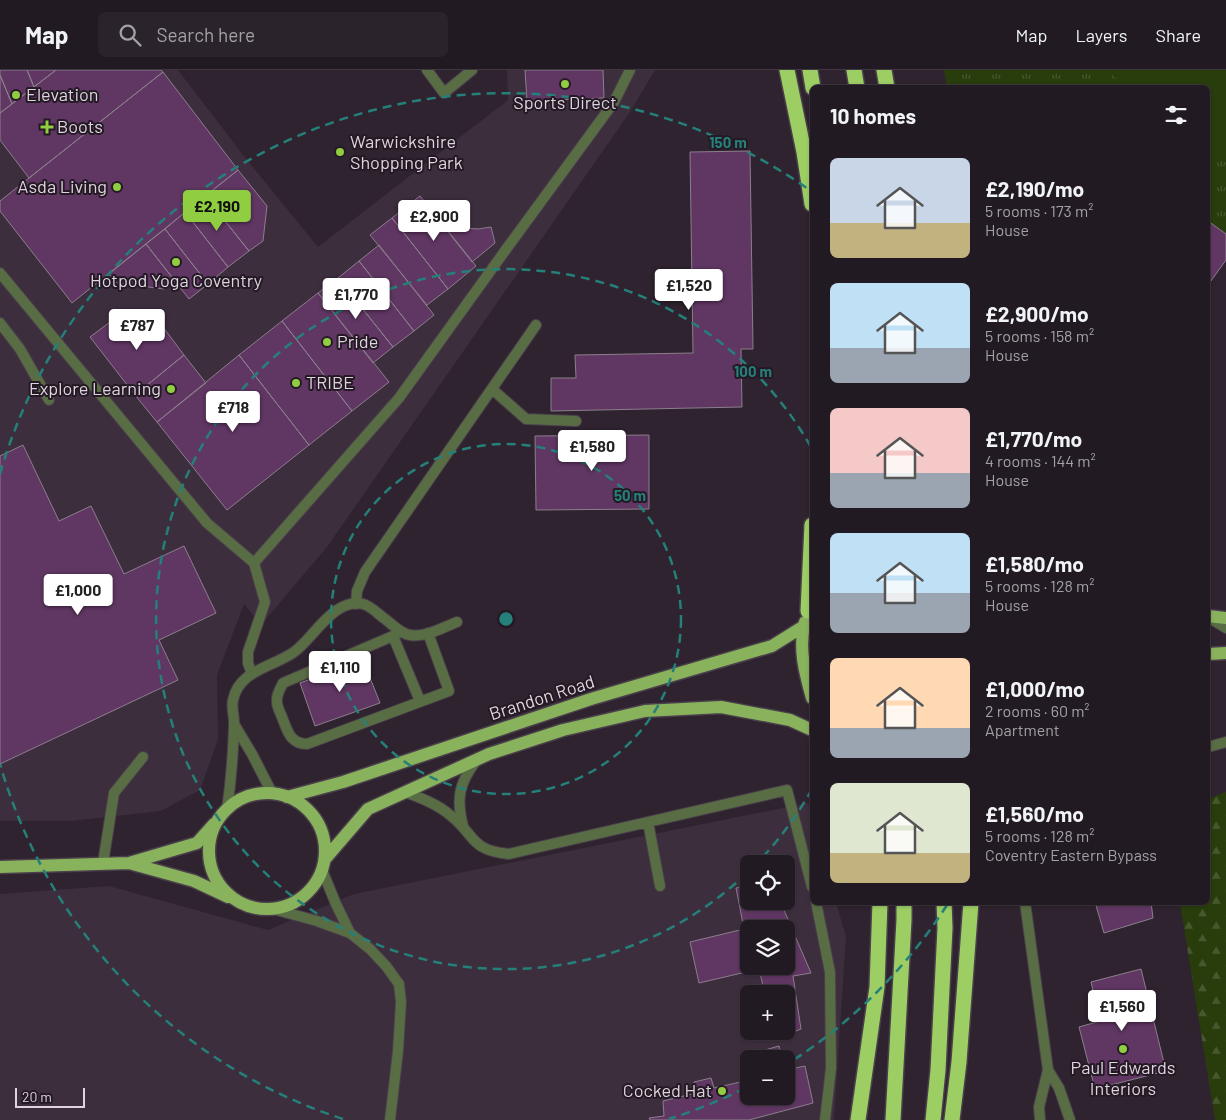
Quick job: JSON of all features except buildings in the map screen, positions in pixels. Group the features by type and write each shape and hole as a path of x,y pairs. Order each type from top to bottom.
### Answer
{"highway":[{"path":"787,70 810,191"},
{"path":"810,70 812,85"},
{"path":"854,70 856,85"},
{"path":"884,70 886,85"},
{"path":"808,613 810,569"},
{"path":"858,1120 877,987 880,905"},
{"path":"892,1120 901,987 904,905"},
{"path":"933,1120 938,1070 945,928 944,905"},
{"path":"952,1120 959,1062 971,905"}],"main road":[{"path":"808,613 802,635 805,674 810,691"},
{"name":"Brandon Road","path":"287,797 343,782 592,699 772,646 808,613"},
{"path":"1210,617 1226,618"},
{"path":"1210,654 1226,653"},
{"name":"Brandon Road","path":"323,864 368,809 476,760 563,730 645,711 721,707 790,720 810,729"},
{"path":"0,867 129,863 194,881 246,905 258,908 274,908 286,906 299,900 310,890 323,864 324,839 315,819 302,805 287,797 272,793 260,794 237,802 197,843 129,863"},
{"path":"224,814 211,838 210,862 218,882 235,900"}],"street":[{"path":"426,70 444,93 472,70"},
{"path":"254,563 400,398 506,248 614,102 630,70"},
{"path":"0,273 207,523 254,563 264,602 248,652 248,663 252,674"},
{"path":"0,323 20,350 48,400"},
{"path":"356,604 357,591 365,572 536,324"},
{"path":"492,388 526,419 576,420"},
{"path":"224,814 234,724 233,700 242,681 260,668 293,653 334,611 348,605 362,604 372,609 397,634 420,701"},
{"path":"1210,618 1226,628"},
{"path":"428,633 449,691 307,744 299,744 289,734 276,703 279,689 283,683 397,634 428,633 458,622"},
{"path":"234,724 272,793"},
{"path":"1210,746 1226,742"},
{"path":"103,863 114,793 142,757"},
{"path":"463,829 459,811 459,791 467,772 476,760"},
{"path":"405,792 436,805 452,816 475,843 492,852 509,854 787,790 810,880"},
{"path":"648,822 660,886"},
{"path":"323,864 336,904 350,934"},
{"path":"817,905 830,972 831,1068 825,1120"},
{"path":"1024,905 1048,1070 1039,1107 1040,1120"},
{"path":"274,908 317,921 350,934 370,949 399,984 401,1002 398,1051 390,1120"},
{"path":"1048,1070 1059,1088 1070,1120"}],"shaded area":[{"name":"Warwickshire Shopping Park","path":"0,70 178,70 247,160 318,247 508,100 507,70 655,70 630,112 327,547 261,625 244,604 217,675 218,739 200,790 161,811 71,821 0,821"},
{"path":"808,803 810,811 810,905 837,905 846,936 834,1120 0,1120 0,894 109,886 268,930 354,894"}],"green space":[{"path":"944,70 1226,70 1226,234 1210,222 1210,85 947,85"},
{"path":"1105,70 1226,70 1226,157 1210,145 1210,85 1126,85"},
{"path":"1226,792 1226,1120 1215,1120 1180,905 1210,905 1210,798"}],"place":[{"name":"Sports Direct","path":"565,84"},
{"name":"Elevation","path":"16,95"},
{"name":"Boots","path":"47,127"},
{"name":"Warwickshire Shopping Park","path":"340,152"},
{"name":"Asda Living","path":"117,187"},
{"name":"Hotpod Yoga Coventry","path":"176,262"},
{"name":"Pride","path":"327,342"},
{"name":"TRIBE","path":"296,383"},
{"name":"Explore Learning","path":"171,389"},
{"name":"Paul Edwards Interiors","path":"1123,1049"},
{"name":"Cocked Hat","path":"722,1091"}]}
